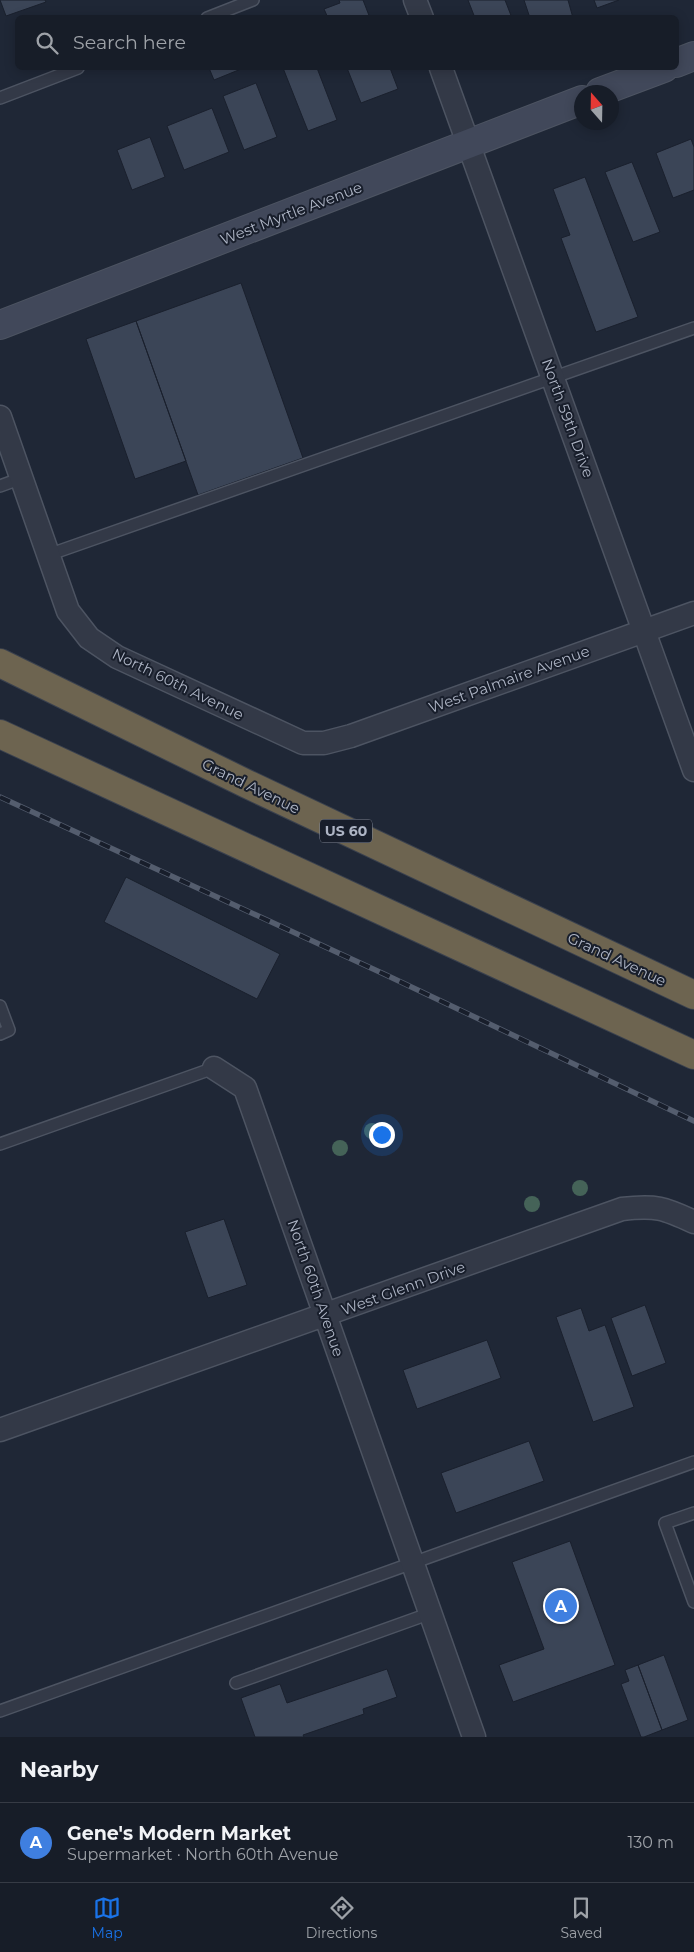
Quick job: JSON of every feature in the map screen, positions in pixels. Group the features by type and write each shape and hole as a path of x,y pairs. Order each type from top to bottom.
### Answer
{"highway":[{"name":"Grand Avenue","path":"0,663 256,788 694,995"},
{"path":"0,734 694,1055"}],"street":[{"path":"415,0 421,15"},
{"path":"679,62 694,56"},
{"name":"North 59th Drive","path":"442,70 470,143 694,770"},
{"path":"619,85 659,70"},
{"name":"West Myrtle Avenue","path":"0,325 574,103"},
{"name":"North 60th Avenue","path":"0,417 68,611 89,638 116,658 286,736 304,743 324,743"},
{"name":"West Palmaire Avenue","path":"324,743 352,736 694,613"},
{"name":"North 60th Avenue","path":"214,1068 245,1088 474,1737"},
{"name":"West Glenn Drive","path":"0,1430 622,1209 647,1206 667,1210 694,1222"}],"lane":[{"path":"214,15 252,0"},
{"path":"0,98 73,70"},
{"path":"48,555 554,379 694,328"},
{"path":"0,486 22,478"},
{"path":"0,1006 9,1030 0,1034"},
{"name":"North 60th Avenue","path":"0,1144 214,1068"},
{"path":"0,1711 694,1462"},
{"path":"694,1512 665,1523 694,1602"},
{"path":"236,1683 431,1613"}],"building":[{"path":"0,0 45,0 46,2 6,16"},
{"path":"339,0 363,0 369,15 327,15 324,9 340,3"},
{"path":"468,0 505,0 511,15 474,15"},
{"path":"524,0 568,0 572,15 529,15"},
{"path":"594,0 619,0 597,8"},
{"path":"210,70 239,70 214,80"},
{"path":"284,70 318,70 337,120 308,131"},
{"path":"348,70 391,70 398,89 361,103"},
{"path":"256,83 277,137 244,150 223,96"},
{"path":"212,108 229,152 184,170 167,126"},
{"path":"150,137 165,177 132,190 117,150"},
{"path":"691,139 694,147 694,190 673,198 656,153"},
{"path":"632,162 660,232 633,242 605,172"},
{"path":"585,177 638,317 596,332 561,238 570,235 553,189"},
{"path":"241,283 303,458 198,495 136,321"},
{"path":"136,321 186,461 135,479 86,339"},
{"path":"126,877 280,954 257,999 104,922"},
{"path":"224,1219 247,1285 208,1298 185,1232"},
{"path":"645,1305 666,1363 632,1376 611,1318"},
{"path":"581,1308 589,1331 605,1325 634,1407 593,1422 556,1317"},
{"path":"487,1340 501,1378 417,1409 403,1370"},
{"path":"529,1441 544,1481 456,1513 441,1473"},
{"path":"570,1541 615,1665 513,1702 499,1665 544,1649 512,1562"},
{"path":"664,1655 688,1720 662,1730 638,1665"},
{"path":"638,1665 662,1730 644,1737 641,1737 621,1684 629,1681 625,1670"},
{"path":"387,1669 397,1697 363,1709 364,1714 303,1735 304,1737 255,1737 241,1698 280,1684 287,1703"}],"railway":[{"path":"0,797 384,974 694,1121"}],"place":[{"name":"Gene's Modern Market","path":"561,1606"}]}
